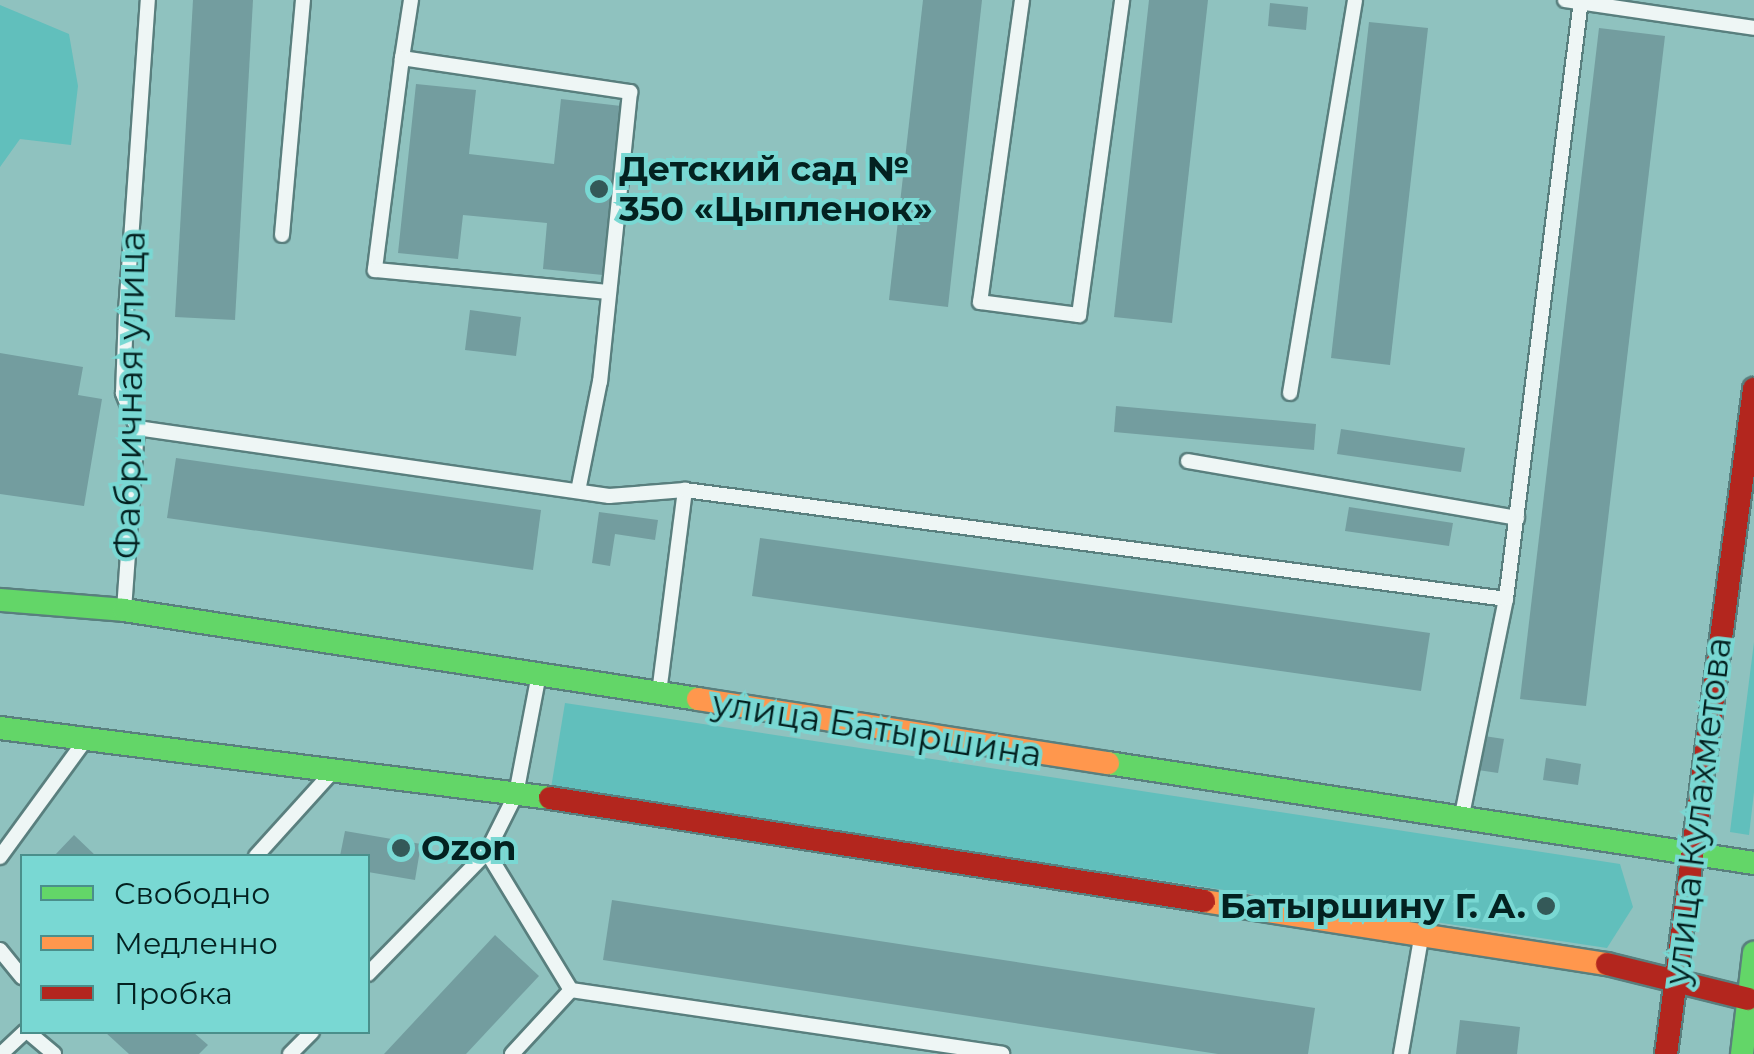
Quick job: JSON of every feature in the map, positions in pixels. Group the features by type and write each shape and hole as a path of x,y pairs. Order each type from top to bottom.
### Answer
{"street":[{"name":"улица Кулахметова","path":"1666,1054 1754,389"},
{"name":"улица Батыршина","path":"0,600 124,610 1460,821 1754,863"},
{"path":"0,728 338,765 1677,975 1748,999"},
{"name":"улица Кулахметова","path":"1742,1054 1754,953"}],"lane":[{"name":"Фабричная улица","path":"124,610 137,428 123,394 148,0"},
{"path":"282,235 303,0"},
{"path":"410,0 375,270 609,292"},
{"path":"1022,0 980,302 1079,315 1122,0"},
{"path":"1290,393 1355,0"},
{"path":"1565,0 1754,28"},
{"path":"1460,821 1506,600 1581,1"},
{"path":"402,58 630,92 609,292 578,491"},
{"path":"137,428 578,491 685,490 1506,600"},
{"path":"1188,461 1517,518"},
{"path":"658,695 685,490"},
{"path":"370,972 487,852 516,794 538,676"},
{"path":"0,857 87,737"},
{"path":"258,854 338,765"},
{"path":"487,852 572,990 1002,1054"},
{"path":"1401,1054 1421,937"},
{"path":"0,950 20,975"},
{"path":"512,1054 572,990"},
{"path":"1,1054 24,1034"},
{"path":"29,1034 54,1054"},
{"path":"290,1054 310,1034"}],"shaded area":[{"path":"0,5 69,34 78,86 71,145 20,139 0,167"},
{"path":"1754,642 1754,792 1749,835 1730,832"},
{"path":"565,703 1620,864 1633,907 1607,948 551,788"}],"building":[{"path":"193,0 253,0 235,320 175,317"},
{"path":"923,0 982,0 948,307 889,300"},
{"path":"1149,0 1208,0 1172,323 1114,317"},
{"path":"1270,3 1308,7 1306,30 1268,26"},
{"path":"1369,22 1428,28 1390,365 1331,358"},
{"path":"1599,28 1665,36 1586,706 1520,699"},
{"path":"416,84 476,90 469,154 554,164 561,99 621,106 603,275 543,269 547,223 463,215 458,259 398,253"},
{"path":"470,310 521,317 516,356 465,350"},
{"path":"0,353 83,367 78,395 102,399 84,506 0,494"},
{"path":"1116,406 1316,424 1314,450 1114,432"},
{"path":"1341,429 1465,448 1461,472 1337,454"},
{"path":"176,458 541,510 533,570 167,518"},
{"path":"1349,507 1453,523 1449,546 1345,531"},
{"path":"599,512 658,520 655,540 615,534 610,566 592,563"},
{"path":"760,538 1430,633 1421,691 752,596"},
{"path":"1484,736 1504,739 1498,773 1478,770"},
{"path":"1546,758 1581,764 1578,785 1543,780"},
{"path":"345,831 421,844 415,880 370,872 370,854 340,854"},
{"path":"74,835 94,854 56,854"},
{"path":"612,900 1315,1008 1308,1054 1218,1054 603,960"},
{"path":"495,935 539,976 466,1054 384,1054"},
{"path":"1460,1020 1520,1027 1517,1054 1456,1054"},
{"path":"107,1034 195,1034 208,1045 199,1054 129,1054"}],"traffic: fast":[{"path":"0,600 124,610 698,699"},
{"path":"0,728 550,798"},
{"path":"1108,763 1754,863"},
{"path":"1742,1054 1754,953"}],"traffic: slow":[{"path":"698,699 1108,763"},
{"path":"1204,901 1607,964"}],"traffic: jam":[{"path":"1666,1054 1754,389"},
{"path":"550,798 1204,901"},
{"path":"1607,964 1748,999"}],"place":[{"name":"Детский сад № 350 «Цыпленок»","path":"599,189"},
{"name":"Ozon","path":"401,848"},
{"name":"Батыршину Г. А.","path":"1546,906"}]}
